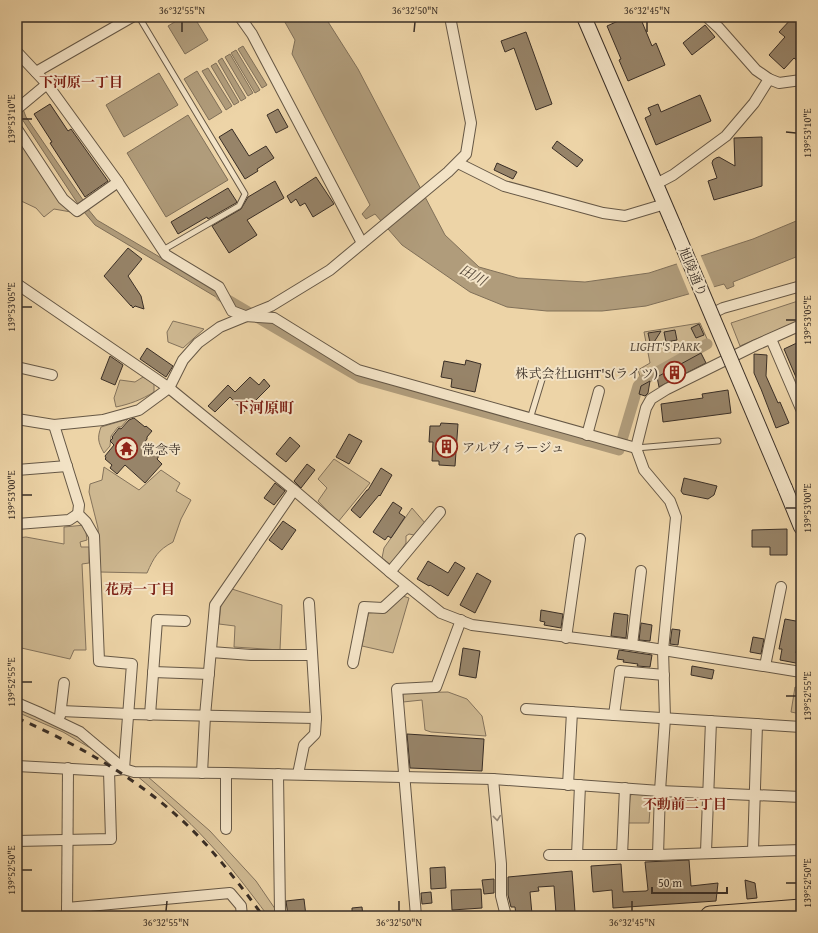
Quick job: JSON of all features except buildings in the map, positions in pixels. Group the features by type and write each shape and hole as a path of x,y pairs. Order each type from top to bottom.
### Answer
{"highway":[{"path":"710,916 801,909"}],"street":[{"path":"36,72 132,17"},
{"path":"240,17 252,34 362,243"},
{"path":"17,419 54,425 103,420 139,410 169,388 183,360 198,343 220,326 271,306 330,270 458,163 466,154 471,123 450,17"},
{"name":"旭陵通り","path":"584,17 664,204 717,311 784,488 801,527"},
{"path":"707,17 719,28 756,70 769,79 779,82 801,80"},
{"path":"17,52 47,84 118,182 166,255 219,287 232,311 245,316 274,318 358,370 636,448"},
{"path":"656,184 673,175 726,136 754,103 769,79"},
{"path":"17,109 47,84"},
{"path":"17,129 63,199 77,210 118,182"},
{"path":"458,163 504,186 603,213 625,216 664,204"},
{"path":"17,284 169,388 440,612 472,625 663,650 801,672"},
{"path":"717,311 801,286"},
{"path":"658,855 660,791 666,718 663,650 676,516 670,501 644,470 636,448 646,408 651,400 667,389 801,325"},
{"path":"771,339 801,409"},
{"path":"17,367 52,375"},
{"path":"587,435 599,391"},
{"path":"17,524 69,520 78,514 79,505 54,425"},
{"path":"17,470 67,466"},
{"path":"202,773 205,716 215,605 294,490"},
{"path":"390,572 440,512"},
{"path":"78,514 86,522 94,536 99,662 132,664 124,769"},
{"path":"566,638 580,539"},
{"path":"632,646 641,571"},
{"path":"353,663 364,607 383,608 408,586"},
{"path":"765,666 782,587"},
{"path":"298,774 304,745 315,734 316,718 309,603"},
{"path":"150,715 157,620 185,621"},
{"path":"416,916 397,689 436,687 461,620"},
{"path":"210,652 251,655 312,655"},
{"path":"614,715 620,671 664,675"},
{"path":"153,672 209,674"},
{"path":"60,722 64,683"},
{"path":"17,703 80,732 124,769 134,772 493,779 660,791 801,797"},
{"path":"526,709 801,727"},
{"path":"61,711 150,715 316,718"},
{"path":"568,784 572,712"},
{"path":"706,852 707,793 711,721"},
{"path":"753,851 757,724"},
{"path":"17,766 109,771 124,769"},
{"path":"68,768 67,912 230,893 241,906 242,916"},
{"path":"17,841 111,839 109,771"},
{"path":"226,773 226,829"},
{"path":"278,774 280,912 282,916"},
{"path":"493,779 501,864 501,896 506,916"},
{"path":"578,855 580,785"},
{"path":"622,855 625,788"},
{"path":"801,794 801,802"},
{"path":"548,855 658,855 706,852 801,850"}],"lane":[{"path":"139,17 245,194 239,206 163,250"},
{"path":"530,419 544,373"},
{"path":"636,448 718,441"}],"green space":[{"path":"17,136 71,212 54,209 44,217 36,208 17,199"},
{"path":"801,300 801,320 740,346 731,323"},
{"path":"173,321 204,329 183,348 168,342 167,332"},
{"name":"LIGHT'S PARK","path":"700,323 708,341 641,379 638,370 650,363 644,332"},
{"path":"143,377 154,383 154,392 126,405 116,407 114,398 120,380 135,382"},
{"path":"128,419 121,427 118,427 111,436 110,446 104,453 100,446 99,440 101,427"},
{"path":"334,459 370,483 338,522 318,501 327,488 318,479"},
{"path":"104,467 139,490 161,470 180,483 176,491 191,500 181,519 173,542 157,554 147,573 100,572 98,528 89,492 90,484 102,480"},
{"path":"412,508 425,523 414,535 409,534 406,536 406,543 391,565 382,558 384,548"},
{"path":"85,525 87,540 80,542 81,547 89,547 89,563 82,564 86,650 74,650 70,659 17,647 17,538 26,537 64,544 64,527"},
{"path":"232,589 282,605 280,650 234,647 235,626 219,624 221,604"},
{"path":"403,596 409,598 393,653 362,646 369,610 387,612"},
{"path":"795,687 801,688 801,714 791,712"},
{"path":"448,692 467,699 482,716 486,736 431,732 425,730 422,700 403,702 403,693"},
{"path":"17,706 79,736 104,756 63,732 17,712"},
{"path":"136,775 147,776 210,831 256,881 280,916 268,916 232,869 208,842 173,807"},
{"path":"632,793 651,795 649,823 628,823 630,797"}],"water":[{"path":"183,17 194,17 208,40 185,54 168,26"},
{"name":"田川","path":"282,17 325,17 358,69 445,235 479,267 518,278 585,282 649,273 753,239 801,219 801,255 733,282 734,286 727,289 724,284 646,306 602,311 547,311 507,307 470,292 402,245 375,214 366,219 362,214 370,205 292,54 295,40"},
{"path":"243,46 267,85 262,88 238,49"},
{"path":"236,50 260,90 255,93 231,53"},
{"path":"230,54 253,93 248,96 225,57"},
{"path":"222,58 246,98 241,101 218,61"},
{"path":"216,63 239,102 234,105 211,66"},
{"path":"208,68 232,106 226,110 202,71"},
{"path":"197,71 222,112 209,120 184,79"},
{"path":"159,73 178,105 124,137 106,105"},
{"path":"23,109 26,117 83,200 78,204 17,113"},
{"path":"188,115 228,180 166,217 127,153"},
{"path":"88,209 97,220 219,292 221,300 95,225 84,212"}],"pier":[{"path":"700,254 715,289 690,296 676,262"}],"waterway":[{"path":"221,296 361,378 619,450 638,386 643,380 707,344"}],"railway":[{"path":"17,718 92,755 139,785 161,802 202,840 234,877 263,916"}],"place":[{"name":"株式会社LIGHT'S(ライツ)","path":"674,373"},
{"name":"アルヴィラージュ","path":"446,447"},
{"name":"常念寺","path":"127,449"}],"district":[{"name":"下河原一丁目","path":"81,82"},
{"name":"下河原町","path":"264,407"},
{"name":"花房一丁目","path":"140,589"},
{"name":"不動前二丁目","path":"685,804"}]}
